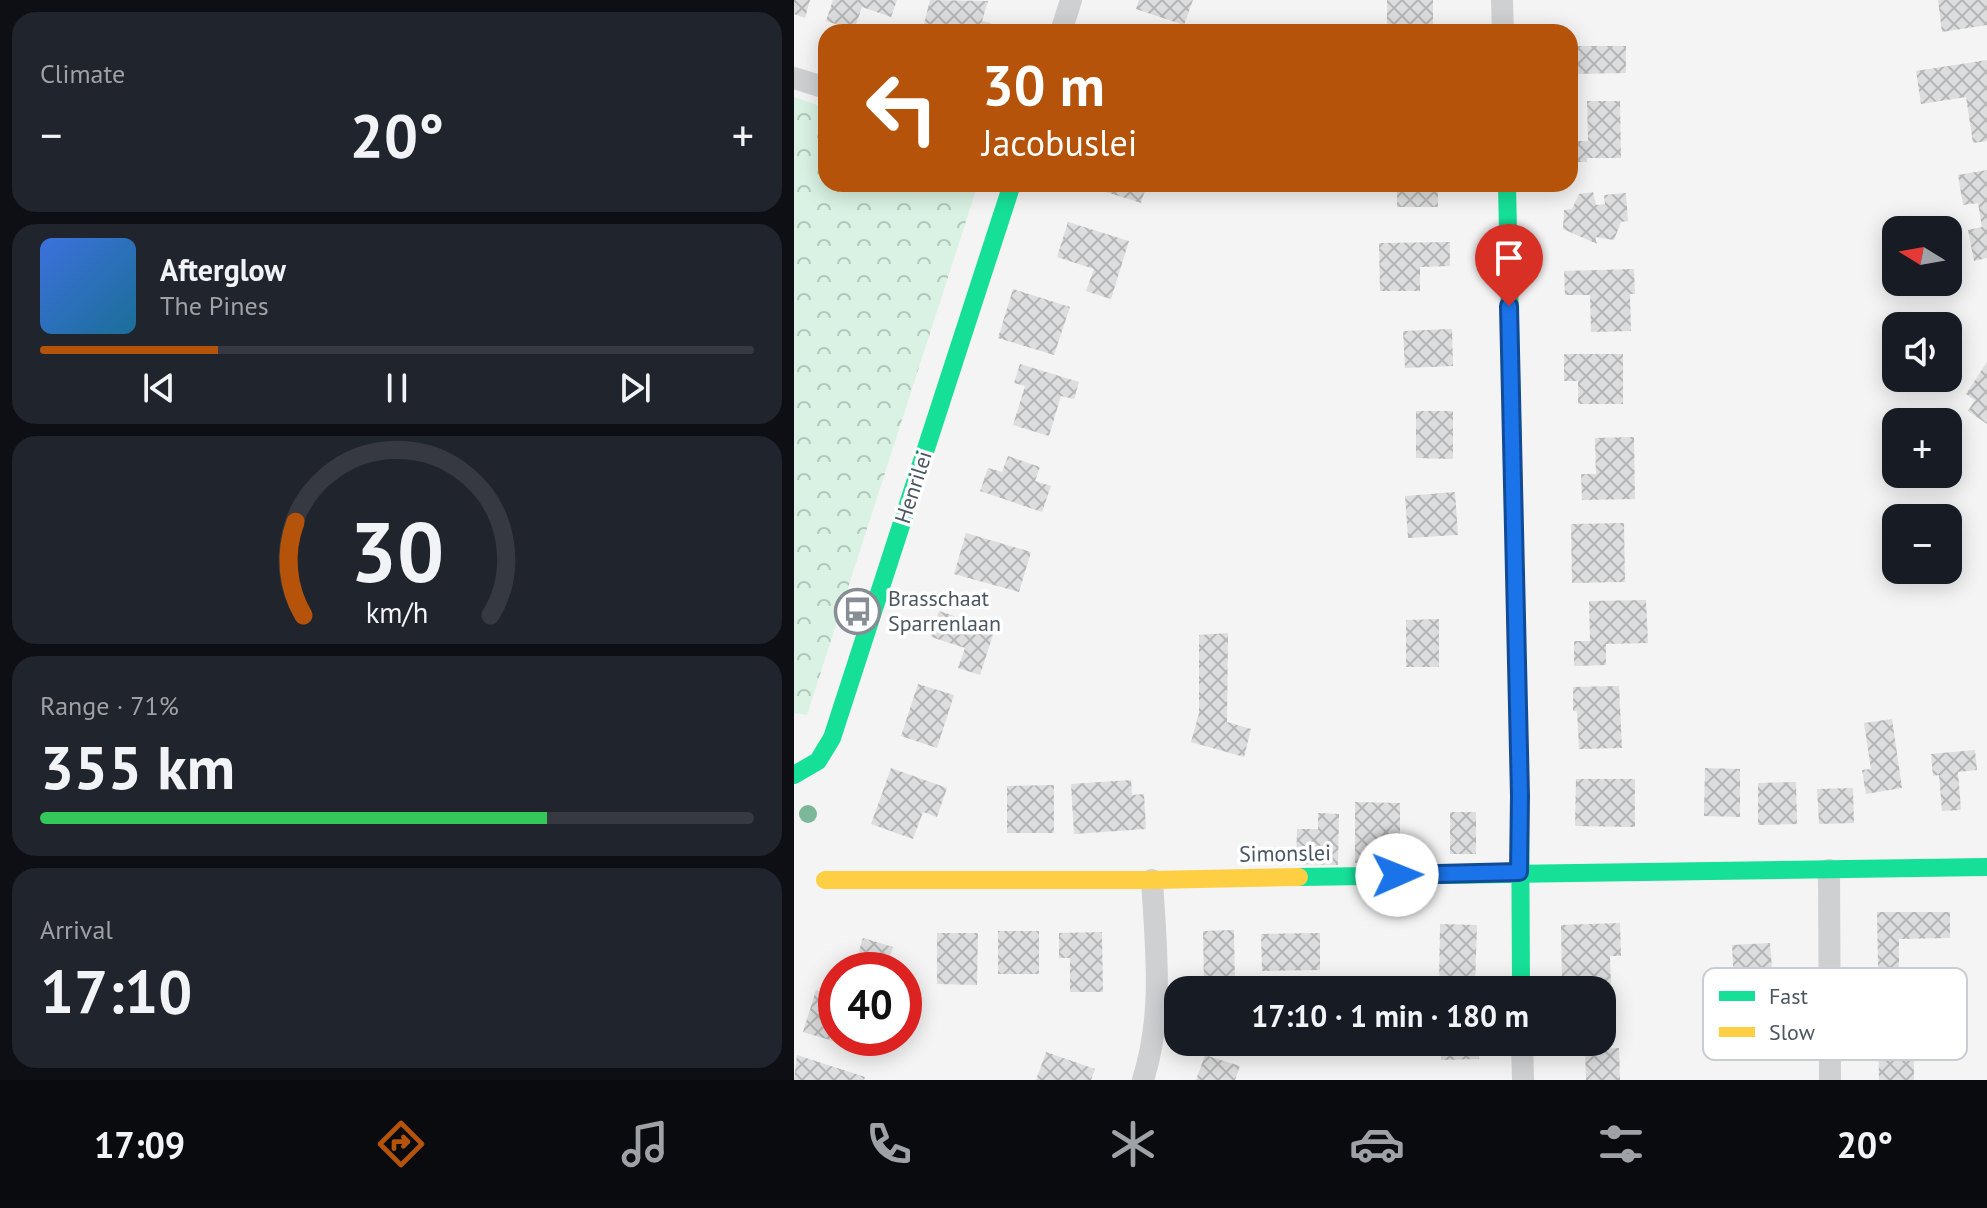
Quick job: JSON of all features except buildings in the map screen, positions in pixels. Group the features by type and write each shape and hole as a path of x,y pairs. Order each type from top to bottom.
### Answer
{"street":[{"path":"1064,24 1071,0"},
{"path":"1502,0 1503,24"},
{"path":"794,78 818,86"},
{"name":"Henrilei","path":"794,775 816,765 832,738 1009,192"},
{"path":"1507,192 1521,976"},
{"name":"Simonslei","path":"825,880 1152,880 1987,867"},
{"path":"1829,870 1829,968"},
{"path":"1143,1080 1159,1003 1152,880"},
{"path":"1522,1056 1523,1080"},
{"path":"1830,1060 1830,1080"}],"green space":[{"path":"794,97 818,105 818,192 975,192 807,715 794,713"}],"traffic: fast":[{"path":"794,775 818,761 832,738 1009,192"},
{"path":"1507,192 1521,976"},
{"path":"1299,877 1987,867"}],"traffic: slow":[{"path":"825,880 1299,877"}],"place":[{"name":"Brasschaat Sparrenlaan","path":"857,611"}],"route":[{"path":"1397,875 1519,872 1509,306"}]}
